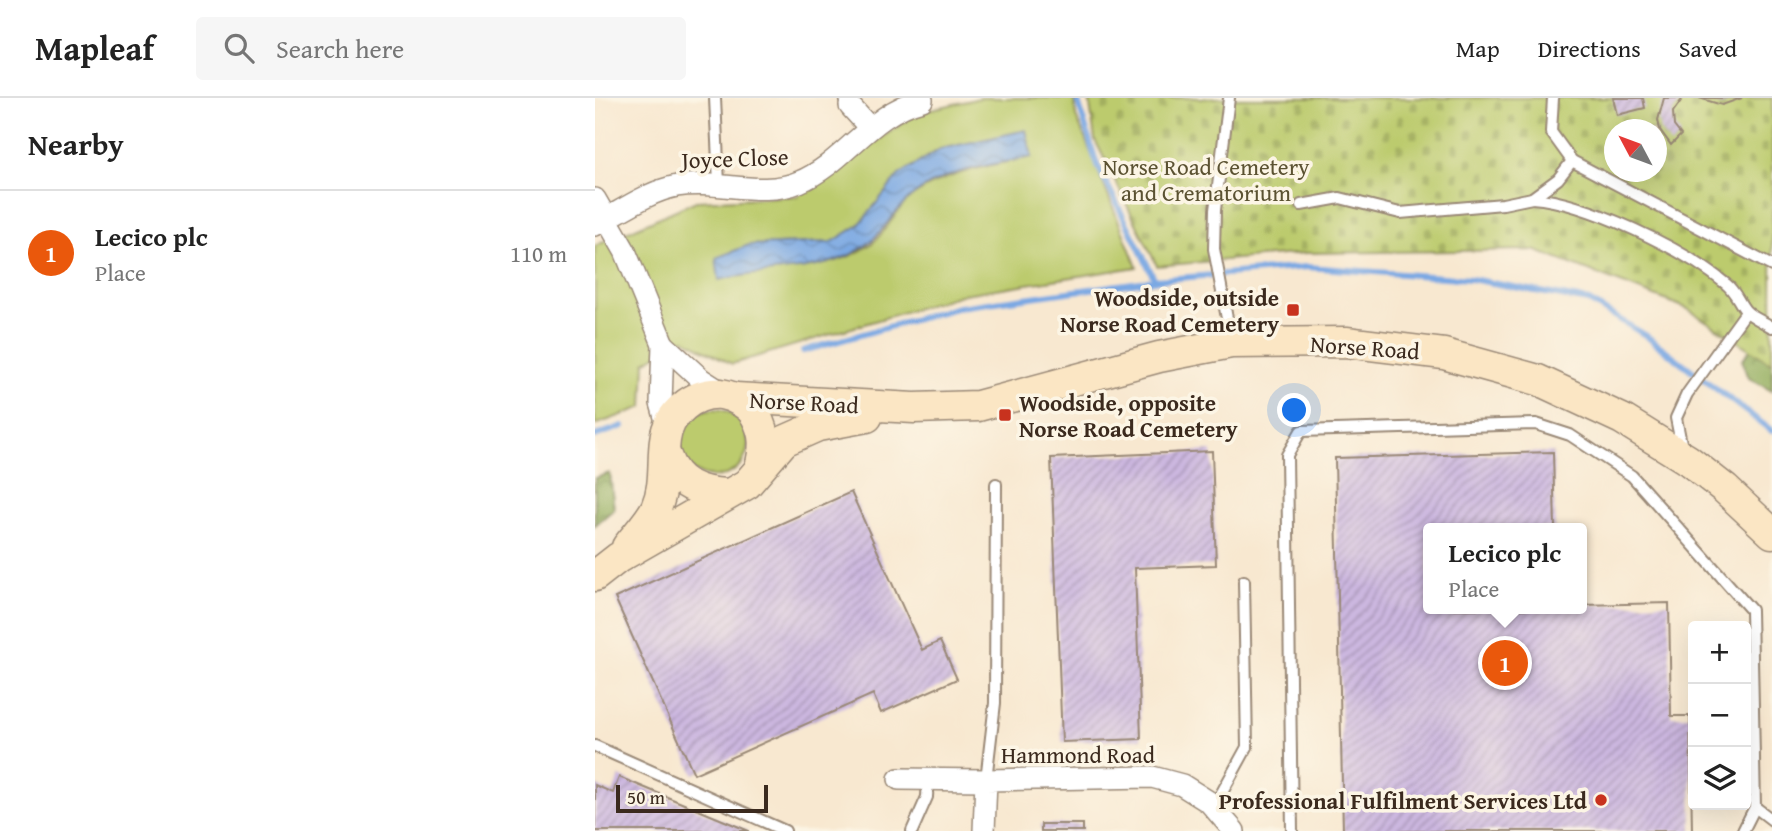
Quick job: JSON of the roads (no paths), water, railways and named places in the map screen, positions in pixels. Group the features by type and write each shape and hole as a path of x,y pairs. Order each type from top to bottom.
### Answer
{"street":[{"name":"Joyce Close","path":"601,222 675,186 719,184 767,188 798,183 818,172 898,106 926,99"},
{"path":"850,106 870,128"},
{"path":"595,199 601,222 625,251 663,344 661,403 671,469 689,486 708,494 727,494"},
{"name":"Norse Road","path":"607,567 655,510 664,483 667,442 677,412 695,399 731,397 914,408 978,405 1159,357 1231,343 1346,342 1444,354 1538,380 1622,419 1688,460 1725,489 1772,533"},
{"path":"663,344 701,379 731,397"},
{"name":"Norse Road","path":"731,397 754,412 764,430 765,447 760,468"},
{"name":"Norse Road","path":"607,567 747,484 785,441 818,426 914,408"},
{"name":"Hammond Road","path":"899,779 1152,777 1182,785 1214,807 1234,831"},
{"name":"Hammond Road","path":"984,831 986,780"}],"lane":[{"path":"715,98 719,184"},
{"path":"1229,98 1215,210 1214,249 1231,343"},
{"path":"1553,98 1551,132 1572,161 1772,266"},
{"path":"1532,198 1557,179 1572,161"},
{"path":"1301,205 1341,198 1400,213 1503,204 1532,198 1558,200 1596,212 1695,262 1727,285 1746,312 1772,327"},
{"path":"1688,460 1677,436 1676,418 1687,394 1746,312"},
{"path":"1292,831 1287,455 1301,431 1537,424 1570,435 1632,476 1751,610 1755,807 1751,820 1743,831"},
{"path":"986,780 995,703 996,484"},
{"path":"1214,807 1247,747 1244,581"},
{"path":"595,746 785,831"},
{"path":"912,831 927,797 928,779"},
{"path":"1755,807 1772,820"}],"water":[{"path":"1026,130 1032,157 984,166 938,180 911,197 875,237 845,257 799,269 719,280 716,258 749,245 832,242 859,225 899,175 941,149"}],"waterway":[{"path":"1077,98 1096,162 1155,280"},
{"path":"803,351 959,307 1155,280 1307,267 1471,279 1589,301 1645,335 1772,431"},
{"path":"595,436 623,426"}],"place":[{"name":"Woodside, outside Norse Road Cemetery","path":"1293,310"},
{"name":"Woodside, opposite Norse Road Cemetery","path":"1005,415"},
{"name":"Lecico plc","path":"1505,663"},
{"name":"Professional Fulfilment Services Ltd","path":"1601,800"}],"park label":[{"name":"Norse Road Cemetery and Crematorium","path":"1206,179"}]}
